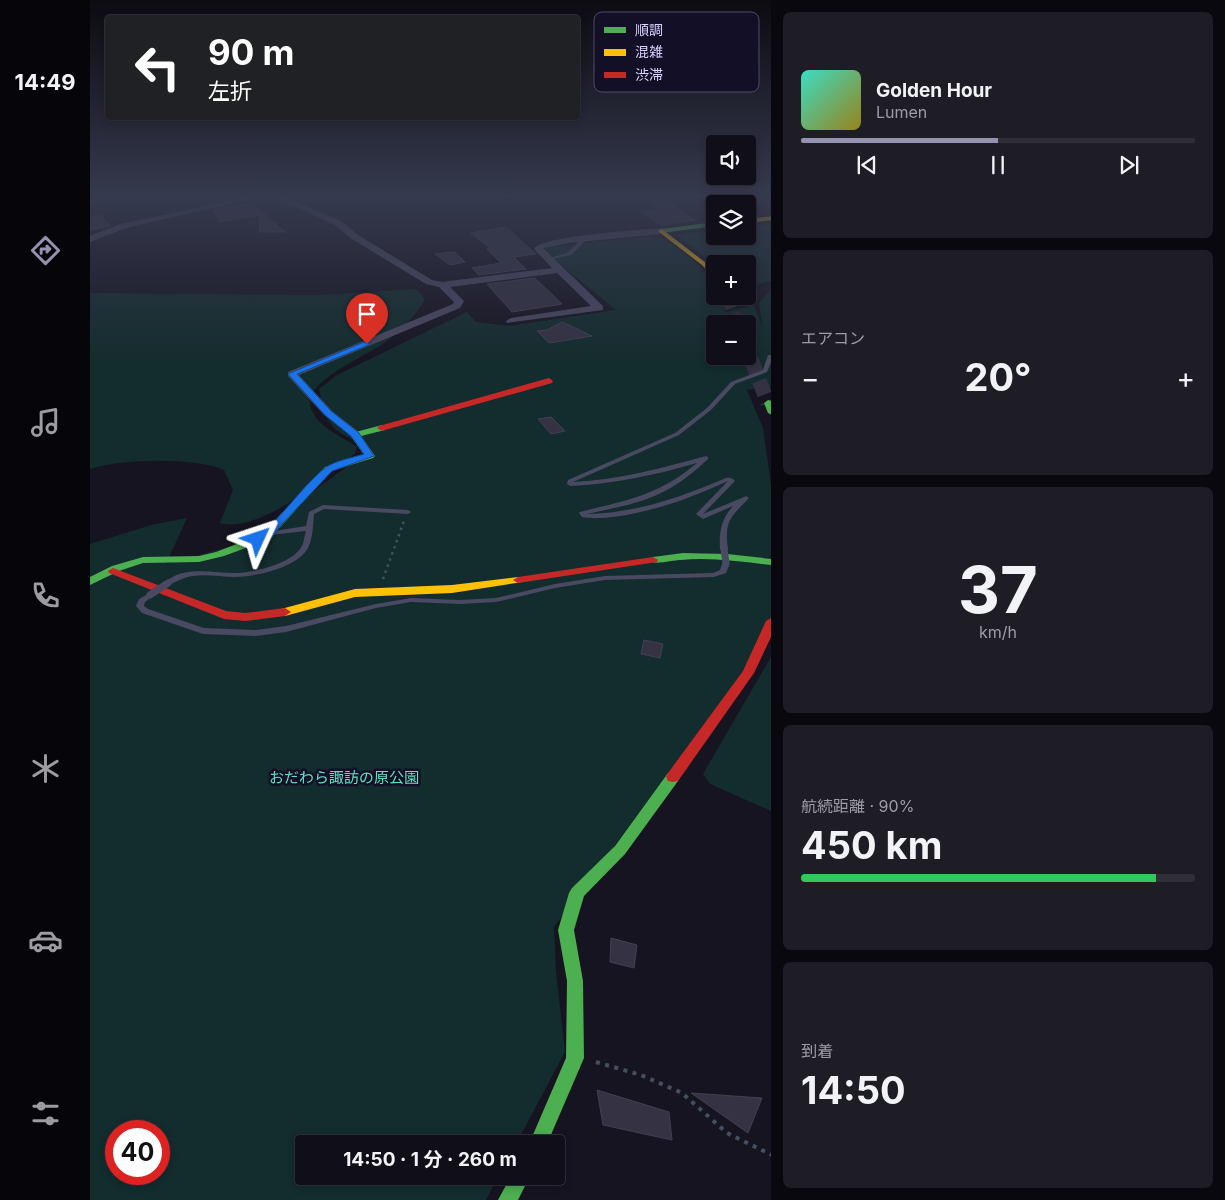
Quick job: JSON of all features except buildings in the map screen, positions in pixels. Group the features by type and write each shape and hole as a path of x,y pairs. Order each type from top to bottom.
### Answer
{"street":[{"path":"90,582 100,576 144,560 191,560 227,551 269,533 277,522 328,469 370,456 355,435 328,413 292,374 457,306 459,301 442,286 429,282 380,252"},
{"path":"511,321 599,308 541,252"},
{"path":"688,252 706,266"},
{"path":"442,286 558,270"},
{"path":"355,435 549,381"},
{"path":"113,571 224,615 245,617 278,614 355,592 452,589 632,564 677,555 704,554 771,562"},
{"path":"542,1135 575,1058 575,981 566,930 577,893 620,850 748,673 771,621"},
{"path":"508,1200 516,1185"}],"lane":[{"path":"548,259 570,252"},
{"path":"408,512 323,507 311,513 310,528 304,549 287,562 264,570 239,575 182,574 142,601 140,606 145,611 203,631 256,633 286,629 376,606 411,600 460,602 496,600 555,586 605,578 714,575 723,571 726,563 723,524 731,511 746,498 703,517 699,514 732,481 728,479 659,506 618,515 584,516 582,513 648,497 670,488 687,476 706,458 627,479 570,484 570,481 677,434 709,409 733,383 765,371 770,356"},
{"path":"269,533 310,528"}],"path":[{"path":"379,590 408,512"},
{"path":"575,1058 600,1062 641,1075 682,1093 727,1133 771,1156"}],"green space":[{"name":"おだわら諏訪の原公園","path":"545,252 683,252 706,276 706,305 724,305 725,312 754,305 762,326 759,303 771,289 771,386 747,390 763,428 771,485 771,635 554,927 556,971 565,1052 521,1135 295,1135 295,1185 494,1185 486,1200 90,1200 90,544 151,525 187,518 166,564 243,543 368,451 336,430 328,420 321,402 319,389 337,375 467,312 476,322 509,326 616,310"},
{"path":"698,252 771,252 771,281 756,284 756,255 706,255 706,259"},
{"path":"416,289 423,295 424,301 406,324 384,343 327,378 311,395 310,404 316,418 357,447 355,453 291,502 253,520 236,524 220,523 233,490 224,470 211,466 176,461 138,461 90,469 90,293 319,295"},
{"path":"771,657 771,811 710,784 703,774"}],"tunnel":[{"path":"730,305 734,315"},
{"path":"753,365 768,403"}],"traffic: fast":[{"path":"768,403 771,410"},
{"path":"90,582 122,566 143,560 183,560 210,557 241,547 260,538 269,533 328,469 370,456 355,435 382,428"},
{"path":"653,560 698,556 771,562"},
{"path":"542,1135 575,1058 575,981 566,930 577,893 620,850 673,777"},
{"path":"508,1200 516,1185"}],"traffic: slow":[{"path":"688,252 706,266"},
{"path":"285,612 355,593 452,589 518,580"}],"traffic: jam":[{"path":"382,428 549,381"},
{"path":"518,580 653,560"},
{"path":"113,571 224,615 245,617 285,612"},
{"path":"673,777 748,673 771,623"}],"route":[{"path":"258,539 269,533 277,522 328,469 370,456 355,435 328,413 292,374 367,344"}]}
